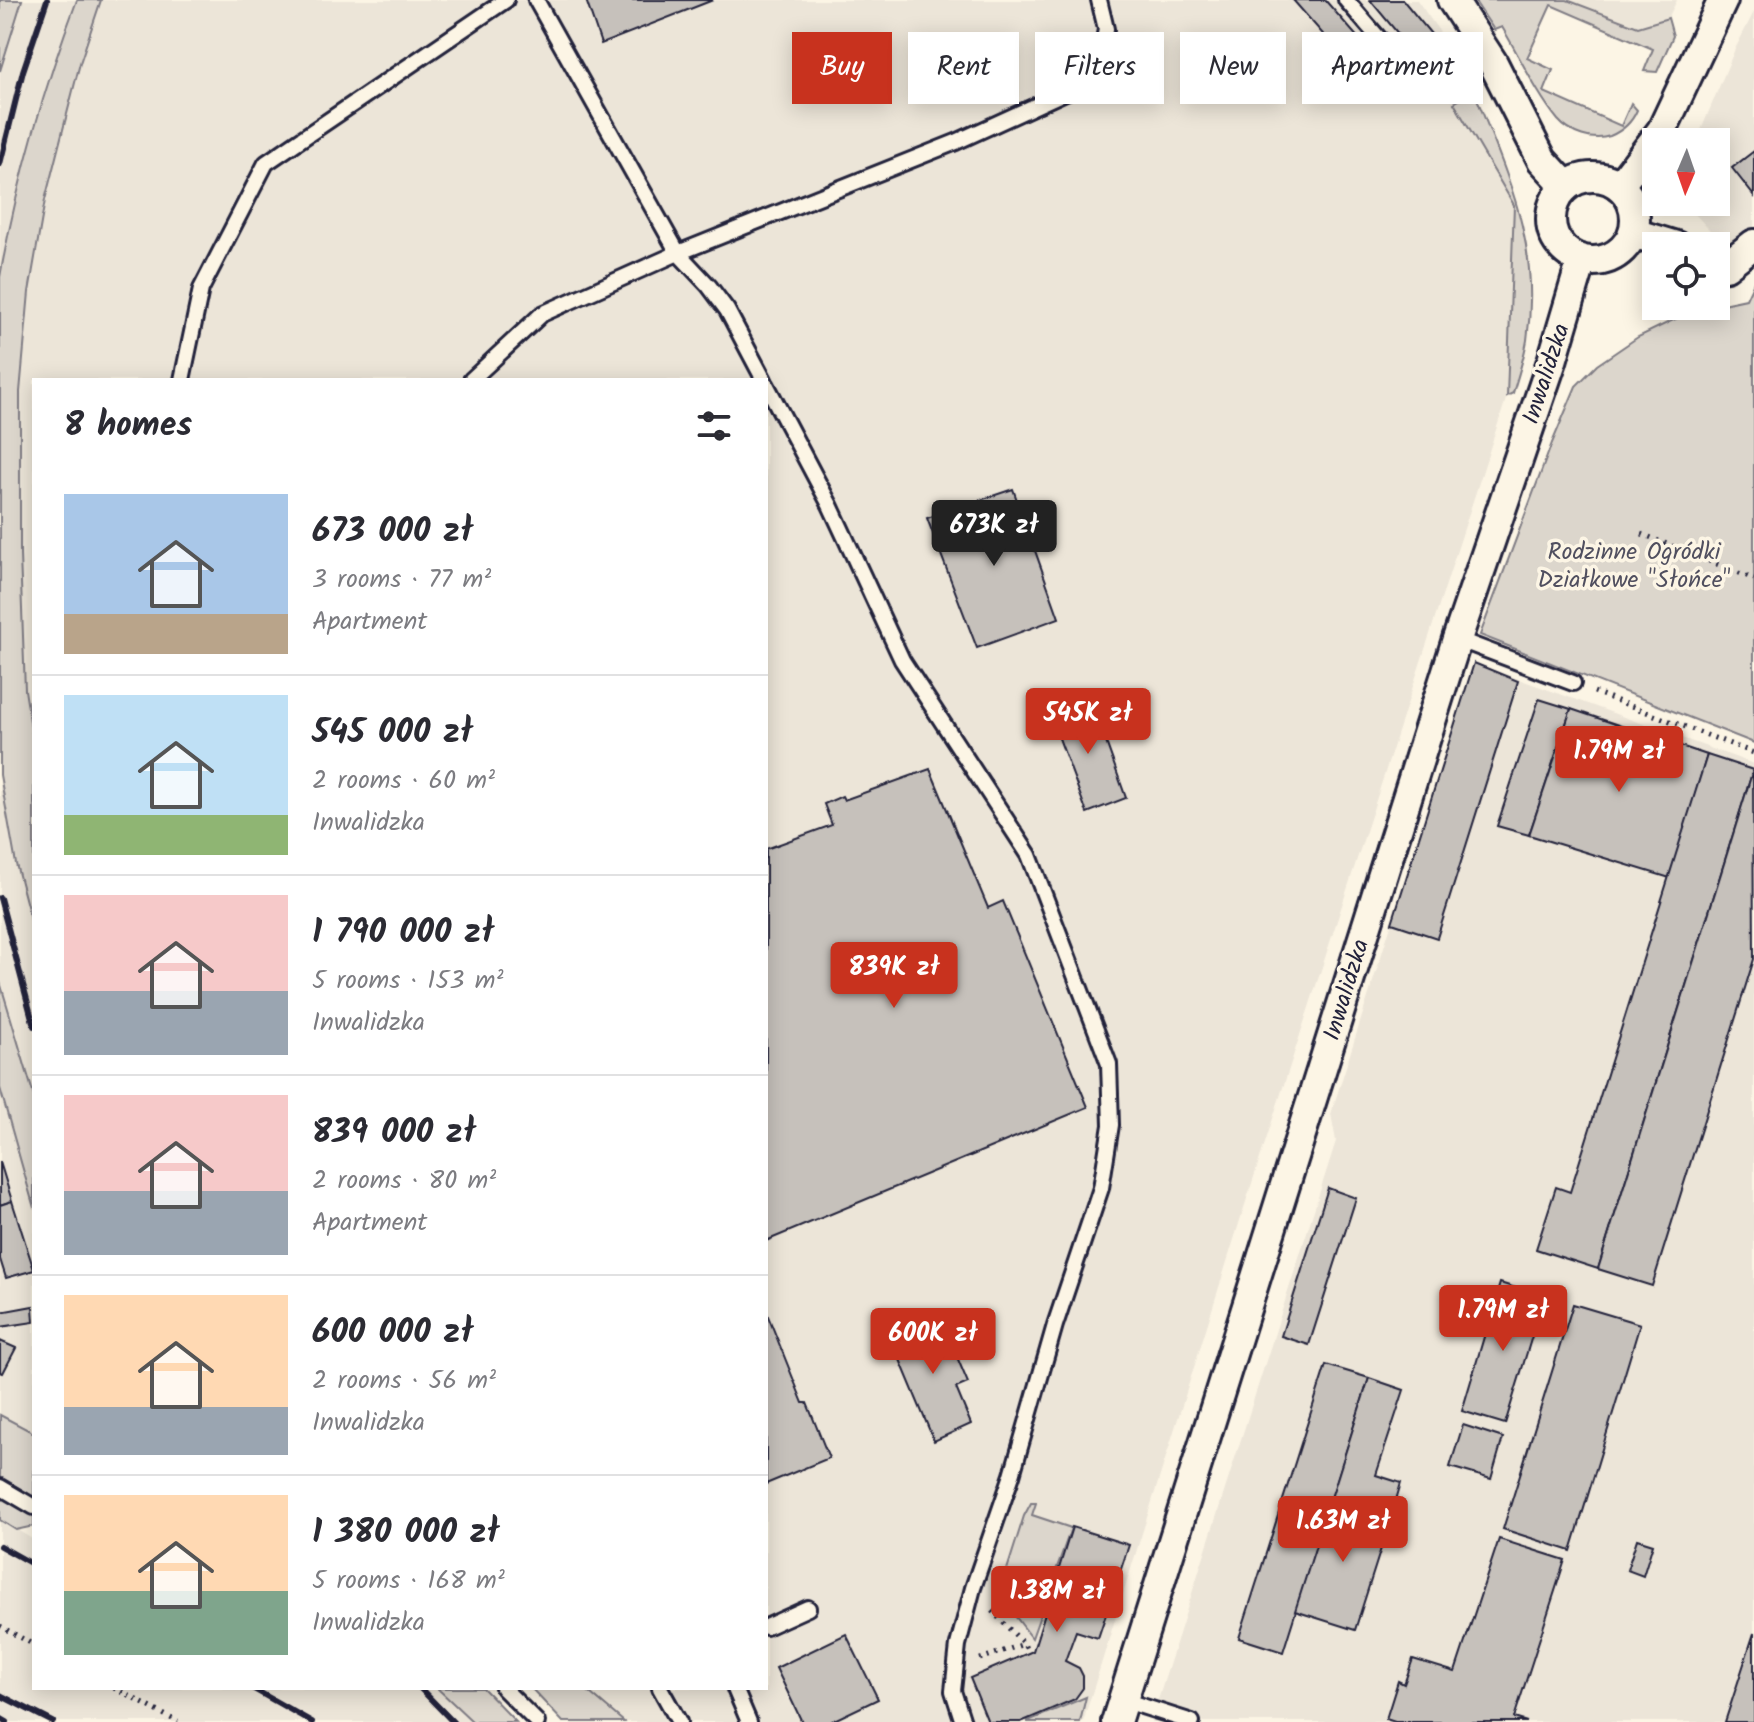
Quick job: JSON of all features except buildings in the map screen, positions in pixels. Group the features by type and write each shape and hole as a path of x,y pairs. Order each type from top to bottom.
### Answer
{"street":[{"path":"1452,0 1493,63 1542,160 1566,186"},
{"path":"1619,186 1662,130 1723,0"},
{"path":"1592,176 1607,178 1619,186 1629,196 1634,210 1633,233 1622,249 1597,261 1582,260 1568,253 1557,242 1551,227 1551,212 1556,197 1578,179 1592,176"},
{"path":"1633,233 1642,236"},
{"path":"1730,263 1754,244"},
{"name":"Inwalidzka","path":"1120,1711 1457,639 1545,384 1582,260"}],"lane":[{"path":"182,378 201,289 266,163 506,0"},
{"path":"536,0 678,253 727,310 763,378"},
{"path":"473,378 542,314 678,253 956,142 1081,85 1100,62 1106,29 1099,0"},
{"path":"1346,0 1374,32"},
{"path":"768,388 830,505 902,660 1029,855 1109,1064 1111,1125 1101,1188 1055,1325 958,1645 953,1691 963,1722"},
{"path":"1457,639 1573,683"},
{"path":"0,1487 32,1506"},
{"path":"768,1626 808,1608"},
{"path":"505,1690 537,1722"},
{"path":"661,1690 679,1722"},
{"path":"735,1690 749,1722"},
{"path":"1120,1711 1192,1722"}],"path":[{"path":"1642,534 1754,579"},
{"path":"1573,683 1754,753"},
{"path":"991,1611 1024,1644 1028,1653"},
{"path":"0,1626 32,1644"},
{"path":"976,1660 1024,1644"},
{"path":"118,1690 178,1722"}],"shaded area":[{"path":"22,0 77,0 38,111 0,277 0,71"},
{"path":"101,0 1417,0 1440,32 1302,32 1302,104 1454,104 1514,205 1507,396 1241,1217 1083,1722 624,1722 586,1690 768,1690 768,378 32,378 32,734 25,690 20,555 20,392 29,292 45,200 80,63"},
{"path":"1567,0 1677,0 1668,18 1638,27"},
{"path":"1754,12 1754,228 1730,247 1730,232 1711,232 1697,216 1730,216 1730,128 1702,128"},
{"path":"1474,663 1754,764 1754,1722 1151,1722 1336,1141 1331,1114"},
{"path":"0,775 16,864 32,924 32,1089 0,982"},
{"path":"0,1088 32,1201 32,1432 0,1415"},
{"path":"0,1520 32,1539 32,1690 439,1690 473,1722 0,1722"}],"green space":[{"path":"0,0 22,0 0,71"},
{"path":"77,0 101,0 80,63 45,200 29,292 20,392 20,555 25,690 32,734 32,924 16,864 0,775 0,277 14,206 53,68"},
{"path":"1474,0 1567,0 1638,27 1668,18 1673,36 1657,72 1644,71 1653,49 1551,5 1527,58 1553,70 1544,92 1621,126 1631,103 1637,110 1629,122 1614,134 1603,138 1582,136 1558,120 1535,87 1502,27 1494,30"},
{"path":"1455,104 1479,104 1509,182 1525,242 1530,305 1527,340 1513,393 1507,396 1514,205"},
{"name":"Rodzinne Ogródki Działkowe \"Słońce\"","path":"1754,282 1754,743 1480,635 1576,386 1597,365 1638,337 1673,320 1730,320 1730,302 1746,299"},
{"path":"0,982 32,1089 32,1201 0,1088"},
{"path":"0,1415 32,1432 32,1526 16,1530 0,1520"},
{"path":"1031,1503 1036,1503 1032,1515 1071,1528 1032,1638 999,1595"},
{"path":"439,1690 485,1690 516,1722 473,1722"},
{"path":"533,1690 586,1690 624,1722 563,1722"},
{"path":"1086,1697 1080,1722 1028,1722 1028,1721"}],"railway":[{"path":"0,164 23,71 47,0"},
{"path":"0,898 32,1018"},
{"path":"0,1546 32,1564"},
{"path":"256,1690 312,1722"},
{"path":"422,1690 453,1722"},
{"path":"0,1695 53,1722"},
{"path":"0,1718 7,1722"}]}
